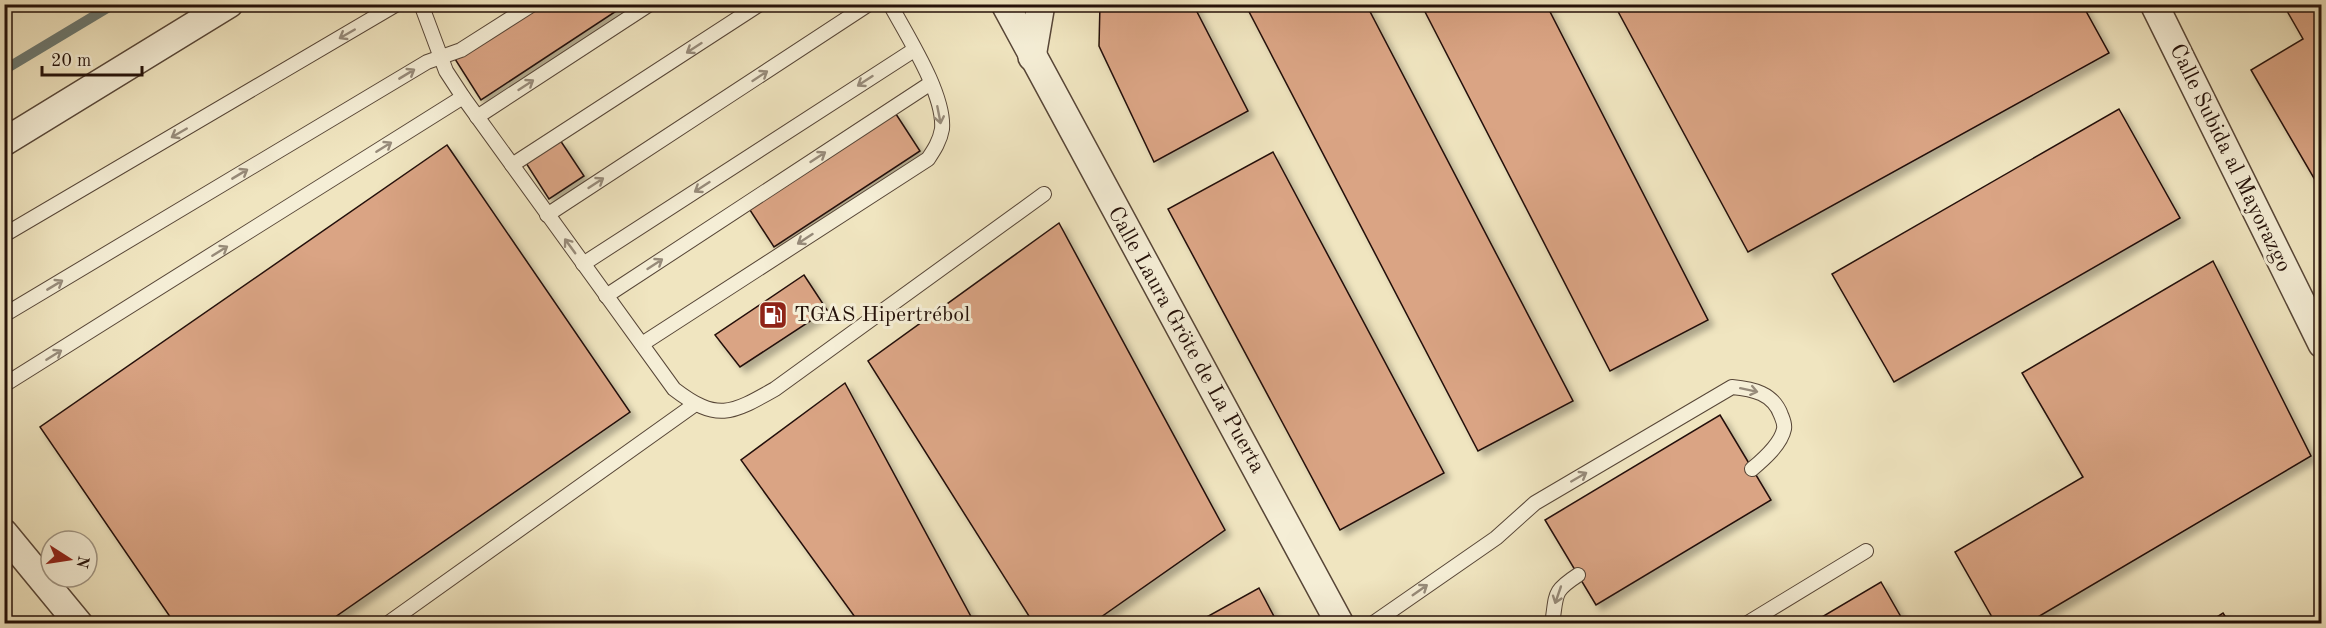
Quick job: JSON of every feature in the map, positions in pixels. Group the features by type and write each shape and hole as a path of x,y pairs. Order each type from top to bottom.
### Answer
{"street":[{"path":"4,142 229,4"},
{"name":"Calle Laura Gröte de La Puerta","path":"1005,4 1340,624"},
{"path":"1032,57 1041,4"},
{"name":"Calle Subida al Mayorazgo","path":"2154,4 2319,333"},
{"path":"4,533 79,624"}],"lane":[{"path":"4,235 397,4"},
{"path":"421,4 446,71 463,97 674,389 694,405 718,412 742,408 775,389 1044,194"},
{"path":"4,315 427,62 461,50 533,4"},
{"path":"477,117 650,4"},
{"path":"512,165 760,4"},
{"path":"548,214 869,4"},
{"path":"642,344 928,159 938,143 942,130 941,118 931,83 890,4"},
{"path":"583,264 915,50"},
{"path":"606,296 931,83"},
{"path":"4,385 463,97"},
{"path":"1372,624 1496,538 1535,503 1732,387 1751,388 1769,397 1778,406 1785,426 1780,439 1761,462 1752,469"},
{"path":"387,624 694,405"},
{"path":"1746,624 1866,551"},
{"path":"1552,624 1557,591 1578,575"}],"building":[{"path":"540,4 627,4 481,100 455,59"},
{"path":"1100,4 1197,4 1194,6 1248,111 1154,162 1099,46"},
{"path":"1245,4 1366,4 1573,401 1478,451"},
{"path":"1421,4 1546,4 1708,320 1610,371"},
{"path":"1614,4 2082,4 2109,53 1748,252"},
{"path":"2283,4 2322,4 2322,192 2251,70 2303,39"},
{"path":"2119,109 2180,218 1894,382 1832,274"},
{"path":"894,111 920,151 774,247 748,207"},
{"path":"560,140 584,176 549,199 526,163"},
{"path":"447,145 630,412 325,624 175,624 40,427"},
{"path":"1273,152 1444,473 1340,530 1168,209"},
{"path":"1059,223 1225,530 1091,624 1034,624 868,361"},
{"path":"2213,261 2311,456 2026,624 1996,624 1955,552 2083,477 2022,373"},
{"path":"804,275 827,310 740,367 715,335"},
{"path":"845,383 975,624 860,624 741,460"},
{"path":"1720,415 1771,500 1596,605 1545,520"},
{"path":"1881,582 1905,624 1810,624"},
{"path":"1259,588 1278,624 1194,624"},
{"path":"2223,613 2230,624 2206,624"}],"waterway":[{"path":"4,70 114,4"}],"place":[{"name":"TGAS Hipertrébol","path":"773,315"}]}
